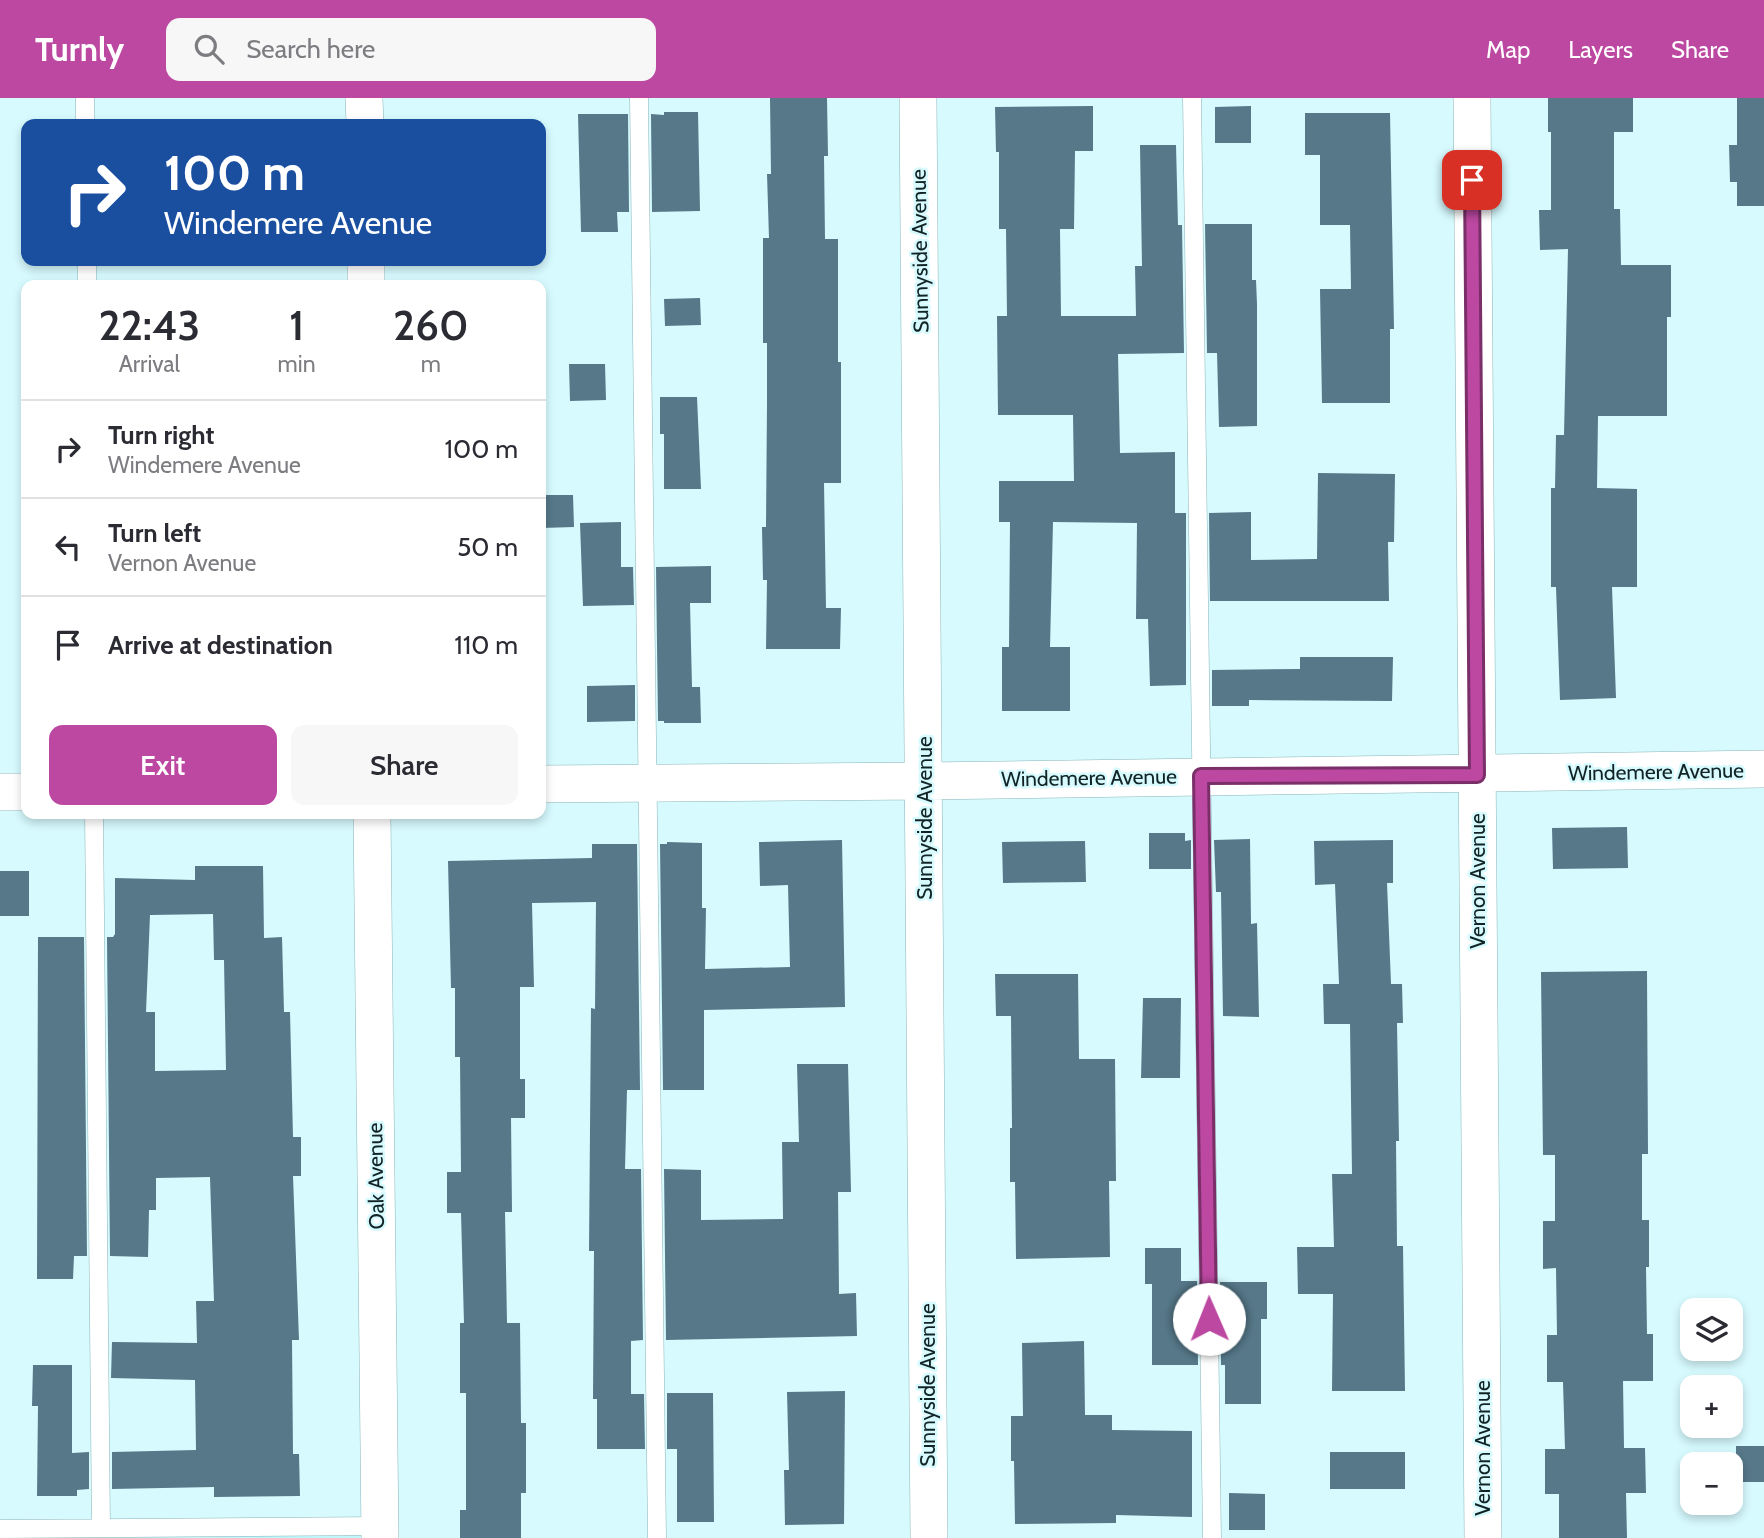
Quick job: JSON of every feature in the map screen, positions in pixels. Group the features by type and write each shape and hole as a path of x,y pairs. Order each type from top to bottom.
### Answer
{"street":[{"path":"364,98 365,119"},
{"name":"Sunnyside Avenue","path":"918,98 929,1538"},
{"name":"Vernon Avenue","path":"1472,98 1483,1538"},
{"name":"Windemere Avenue","path":"546,784 1477,775 1764,769"},
{"path":"0,792 21,792"},
{"name":"Oak Avenue","path":"372,819 380,1532"}],"lane":[{"path":"85,98 85,119"},
{"path":"639,98 657,1538"},
{"path":"1192,98 1212,1538"},
{"path":"94,819 101,1528"},
{"path":"0,1529 380,1532"}],"shaded area":[{"path":"380,1526 380,1538 0,1538 0,1529"}],"building":[{"path":"770,98 827,98 828,156 824,156 825,239 838,239 841,483 824,483 826,608 841,608 840,649 766,649 767,580 763,580 762,527 766,527 767,343 763,343 763,238 769,238 767,174 771,174"},
{"path":"1548,98 1633,98 1633,132 1614,132 1614,209 1620,209 1621,265 1671,265 1671,317 1667,317 1667,416 1598,416 1597,488 1637,489 1637,587 1612,587 1616,698 1560,700 1556,587 1551,587 1551,488 1555,488 1556,435 1564,435 1568,249 1540,250 1539,210 1551,210"},
{"path":"1737,98 1764,98 1764,206 1737,206 1737,182 1730,182 1729,145 1737,145"},
{"path":"1093,106 1093,151 1075,151 1074,229 1060,229 1061,316 1136,316 1135,266 1142,266 1140,145 1176,145 1178,225 1182,225 1184,353 1118,354 1120,453 1175,452 1175,513 1186,513 1186,685 1150,686 1148,619 1136,619 1137,523 1053,522 1050,647 1070,647 1070,711 1002,711 1002,647 1009,647 1010,522 999,522 999,481 1074,481 1073,415 998,415 997,316 1007,316 1006,229 999,229 999,152 996,152 995,107"},
{"path":"1251,106 1251,143 1215,143 1215,107"},
{"path":"664,112 698,112 700,211 652,212 651,114 664,115"},
{"path":"1305,113 1390,113 1394,329 1390,329 1390,403 1322,403 1320,289 1351,289 1350,225 1320,225 1320,155 1305,155"},
{"path":"578,114 628,114 629,212 617,212 618,232 581,232"},
{"path":"1205,224 1252,224 1252,280 1256,280 1257,304 1257,426 1219,427 1217,353 1207,353"},
{"path":"700,298 701,325 665,326 664,299"},
{"path":"569,364 605,364 606,400 570,401"},
{"path":"660,397 697,397 701,489 664,489 664,434 660,434"},
{"path":"1318,473 1395,474 1394,542 1388,542 1389,601 1210,601 1209,513 1251,512 1251,560 1317,559"},
{"path":"546,495 573,495 574,527 546,528"},
{"path":"621,522 621,567 633,567 634,605 583,606 580,523"},
{"path":"711,566 711,603 690,603 692,687 700,687 701,723 664,723 658,721 656,567"},
{"path":"1300,657 1393,657 1392,701 1249,700 1249,706 1212,706 1212,670 1300,669"},
{"path":"635,685 635,721 587,722 587,686"},
{"path":"1627,827 1628,868 1553,869 1552,828"},
{"path":"1149,833 1185,833 1185,841 1191,840 1191,869 1149,869"},
{"path":"1250,839 1251,924 1257,923 1259,1017 1223,1016 1221,892 1216,892 1214,840"},
{"path":"842,840 845,1007 704,1010 704,1090 663,1090 660,844 702,843 702,908 706,908 705,969 790,967 788,885 760,886 759,842"},
{"path":"1393,840 1393,883 1387,883 1391,984 1402,984 1403,1023 1397,1023 1399,1141 1396,1141 1397,1246 1403,1246 1405,1391 1332,1391 1333,1294 1298,1294 1297,1247 1334,1247 1332,1174 1352,1174 1350,1024 1324,1024 1323,984 1339,984 1335,884 1315,885 1314,841"},
{"path":"1085,841 1086,882 1003,883 1002,842"},
{"path":"592,844 637,844 640,1090 627,1090 625,1169 641,1169 643,1340 631,1341 631,1394 644,1394 645,1449 597,1449 597,1399 593,1399 594,1251 589,1251 591,1008 595,1009 596,902 532,903 534,987 520,987 520,1079 525,1079 525,1118 511,1118 512,1212 505,1212 507,1323 520,1323 521,1423 526,1423 526,1493 521,1493 521,1538 460,1538 460,1510 466,1510 466,1393 460,1393 460,1323 464,1323 461,1213 447,1213 447,1172 461,1172 460,1057 455,1057 455,988 451,988 448,861 592,858"},
{"path":"195,866 263,866 264,938 282,937 284,1012 290,1012 293,1137 301,1137 301,1176 293,1176 299,1340 292,1340 293,1454 299,1454 300,1496 214,1497 214,1487 112,1489 112,1452 196,1450 195,1380 111,1378 112,1342 197,1343 196,1301 214,1301 210,1177 156,1178 156,1210 149,1210 148,1257 110,1256 107,937 113,937 115,934 115,878 195,880","holes":["213,914 214,960 224,960 226,1070 155,1071 155,1012 146,1012 150,915"]},
{"path":"0,871 29,871 29,916 0,916"},
{"path":"38,937 84,937 87,1256 74,1256 73,1279 37,1279"},
{"path":"1647,971 1648,1154 1642,1154 1642,1220 1649,1220 1649,1267 1646,1267 1647,1334 1653,1334 1653,1381 1623,1381 1624,1448 1645,1448 1646,1493 1626,1493 1627,1538 1559,1538 1559,1494 1545,1494 1545,1449 1565,1449 1563,1382 1547,1382 1547,1335 1557,1335 1556,1268 1543,1269 1543,1221 1555,1221 1555,1155 1543,1155 1541,972"},
{"path":"995,974 1078,974 1079,1059 1115,1059 1116,1181 1109,1181 1110,1257 1016,1259 1015,1182 1010,1182 1011,1016 996,1016"},
{"path":"1143,998 1181,998 1180,1078 1141,1078"},
{"path":"797,1064 848,1064 851,1192 838,1192 839,1294 856,1293 857,1336 666,1340 664,1169 701,1170 701,1220 783,1219 782,1142 799,1142"},
{"path":"1145,1248 1181,1248 1181,1281 1197,1281 1198,1365 1152,1365 1152,1284 1145,1284"},
{"path":"1220,1282 1267,1282 1267,1319 1261,1319 1261,1404 1225,1404 1225,1365 1221,1365"},
{"path":"1084,1341 1085,1415 1112,1415 1112,1430 1192,1431 1192,1517 1116,1515 1116,1523 1015,1524 1011,1416 1023,1416 1022,1343"},
{"path":"33,1365 72,1365 72,1453 89,1452 89,1489 77,1490 77,1496 37,1496 38,1406 32,1406"},
{"path":"845,1391 844,1524 785,1525 784,1470 789,1470 787,1392"},
{"path":"667,1393 713,1393 714,1522 677,1522 677,1449 667,1449"},
{"path":"1736,1446 1764,1446 1764,1482 1743,1482 1743,1452 1736,1452"},
{"path":"1330,1452 1405,1452 1405,1489 1330,1489"},
{"path":"1229,1493 1265,1494 1265,1530 1229,1530"}],"route":[{"path":"1209,1319 1201,776 1477,775 1472,180"}]}
